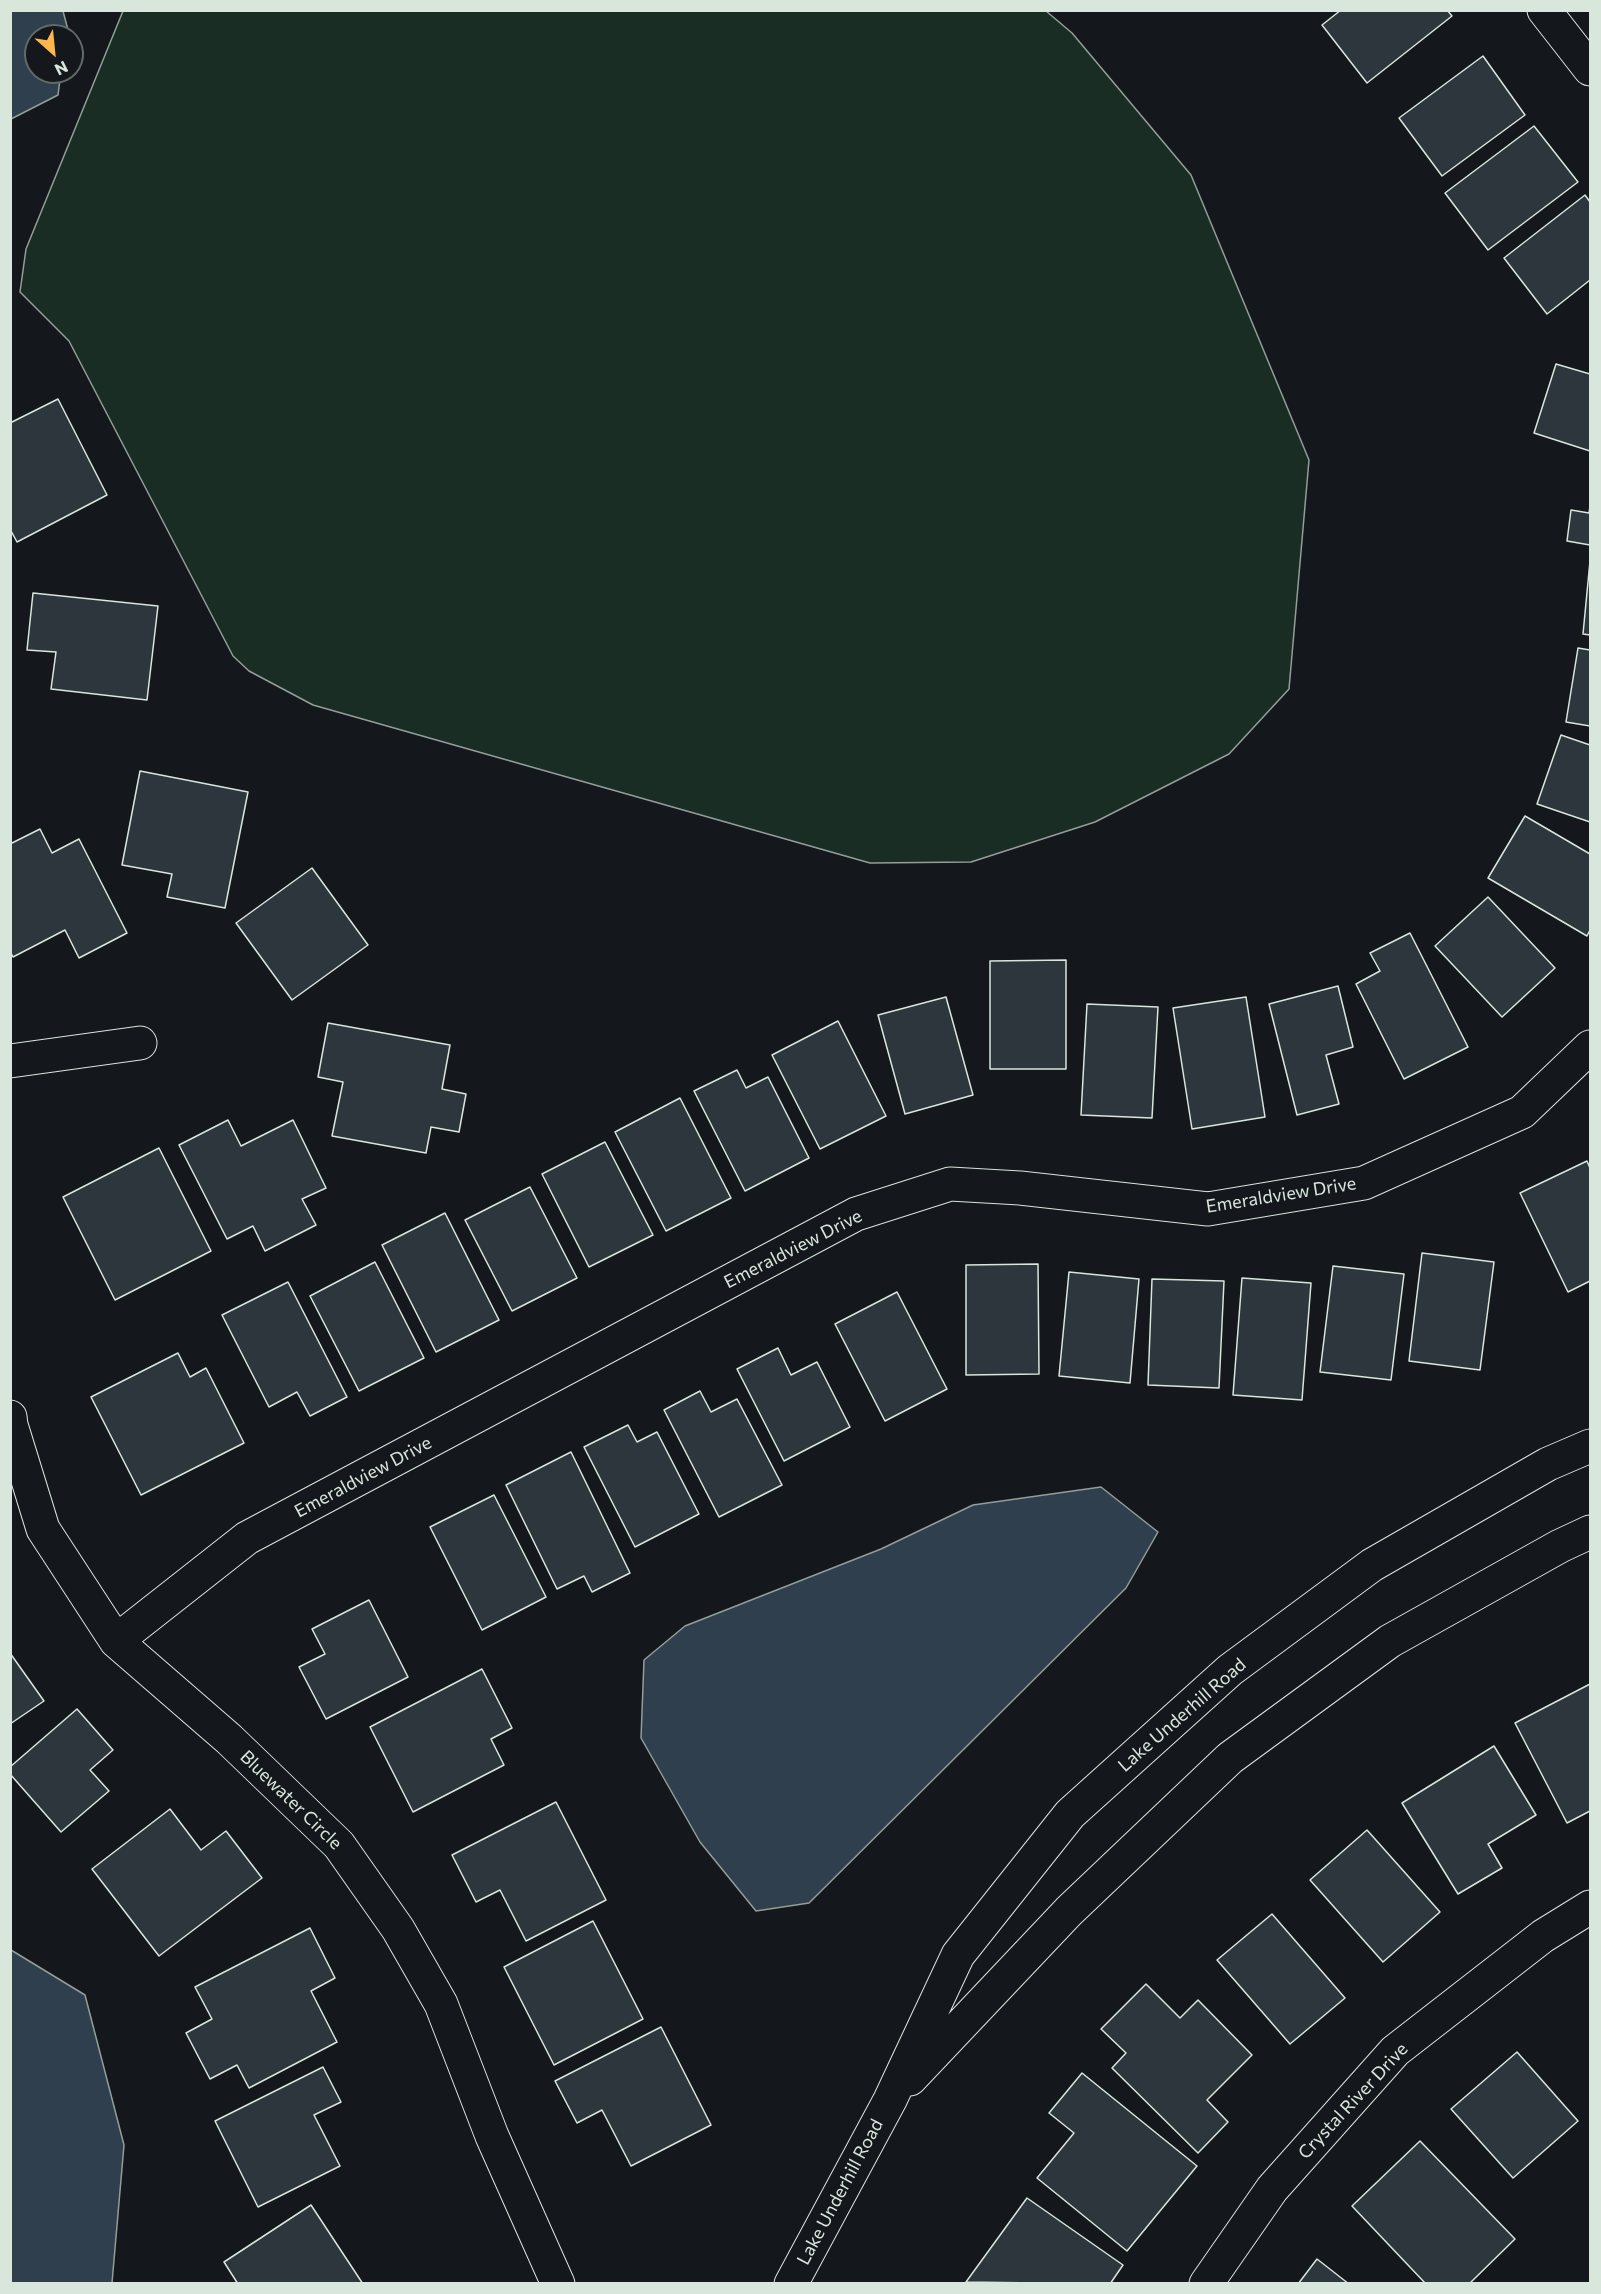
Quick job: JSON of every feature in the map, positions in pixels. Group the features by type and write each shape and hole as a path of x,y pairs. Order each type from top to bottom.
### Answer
{"street":[{"path":"1544,10 1590,69"},
{"path":"10,1061 140,1042"},
{"name":"Emeraldview Drive","path":"116,1641 247,1538 856,1214 950,1184 1020,1188 1208,1209 1364,1183 1522,1112 1590,1047"},
{"name":"Bluewater Circle","path":"10,1417 43,1529 116,1641 229,1739 339,1845 398,1929 441,2004 492,2136 558,2283"},
{"name":"Lake Underhill Road","path":"790,2283 890,2100 958,1954 1070,1814 1230,1670 1372,1565 1548,1464 1590,1446"},
{"name":"Lake Underhill Road","path":"890,2100 1069,1911 1230,1758 1390,1641 1560,1546 1590,1532"},
{"name":"Crystal River Drive","path":"1206,2283 1272,2188 1395,2051 1543,1936 1590,1907"}],"green space":[{"path":"123,11 1046,11 1072,33 1191,175 1309,460 1289,689 1229,754 1095,822 971,862 870,863 313,705 249,671 233,656 69,341 20,292 26,249"}],"water":[{"path":"11,10 63,11 66,24 24,24 24,84 59,84 58,95 11,119"},
{"path":"1101,1487 1158,1532 1126,1588 809,1903 756,1911 700,1842 641,1738 644,1660 685,1626 881,1549 973,1505"},
{"path":"11,1950 85,1995 124,2145 112,2283 11,2283"}],"building":[{"path":"1341,10 1447,10 1452,16 1367,83 1322,25"},
{"path":"1483,56 1525,115 1442,176 1399,118"},
{"path":"1534,126 1578,182 1488,250 1445,193"},
{"path":"1585,195 1590,202 1590,280 1547,314 1504,258"},
{"path":"1556,364 1590,374 1590,451 1534,433"},
{"path":"58,399 107,495 17,542 10,529 10,423"},
{"path":"1590,506 1590,545 1567,541 1571,510 1589,513"},
{"path":"1590,561 1590,635 1583,634"},
{"path":"33,593 158,606 147,700 51,689 56,652 27,650"},
{"path":"1578,648 1590,650 1590,726 1566,722"},
{"path":"1561,735 1590,745 1590,822 1537,804"},
{"path":"140,771 248,792 225,908 167,897 172,874 122,865"},
{"path":"1525,816 1590,854 1590,930 1587,936 1488,878"},
{"path":"40,829 52,853 79,839 127,933 79,958 65,930 13,957 10,951 10,844"},
{"path":"312,868 368,945 292,1000 236,923"},
{"path":"1488,897 1555,968 1502,1017 1435,946"},
{"path":"1410,933 1468,1047 1404,1079 1356,984 1380,971 1370,953"},
{"path":"1066,960 1066,1069 990,1069 990,961"},
{"path":"1338,986 1353,1047 1326,1055 1339,1104 1297,1115 1269,1004"},
{"path":"946,997 973,1095 905,1114 878,1015"},
{"path":"1246,997 1265,1117 1192,1129 1173,1008"},
{"path":"1087,1004 1158,1007 1152,1118 1081,1115"},
{"path":"838,1021 886,1116 820,1149 772,1055"},
{"path":"328,1023 450,1045 442,1089 466,1094 459,1132 431,1127 426,1153 332,1136 343,1082 318,1077"},
{"path":"737,1070 746,1088 768,1077 809,1158 745,1191 694,1091"},
{"path":"680,1098 731,1198 666,1231 615,1132"},
{"path":"228,1120 241,1146 293,1120 326,1188 302,1199 316,1225 265,1251 253,1226 227,1239 179,1145"},
{"path":"605,1142 653,1235 589,1267 542,1174"},
{"path":"159,1148 211,1251 115,1300 63,1197"},
{"path":"1587,1161 1590,1168 1590,1281 1568,1292 1520,1193"},
{"path":"530,1187 577,1278 512,1311 465,1220"},
{"path":"445,1213 499,1320 436,1352 382,1245"},
{"path":"1422,1253 1494,1262 1480,1370 1409,1361"},
{"path":"375,1262 424,1358 359,1391 310,1296"},
{"path":"1038,1264 1039,1374 966,1375 966,1265"},
{"path":"1333,1266 1404,1274 1391,1380 1320,1372"},
{"path":"1069,1272 1139,1279 1130,1383 1059,1376"},
{"path":"1242,1278 1311,1283 1302,1400 1233,1395"},
{"path":"1152,1279 1224,1281 1219,1388 1148,1385"},
{"path":"288,1282 347,1397 310,1416 297,1392 269,1407 222,1315"},
{"path":"897,1292 947,1389 885,1421 835,1324"},
{"path":"778,1348 791,1375 817,1362 850,1427 784,1461 737,1369"},
{"path":"178,1353 190,1377 206,1368 244,1443 141,1495 91,1397"},
{"path":"700,1391 711,1412 737,1399 782,1485 719,1517 664,1410"},
{"path":"628,1425 637,1442 657,1432 699,1514 635,1547 584,1447"},
{"path":"571,1452 630,1573 592,1592 584,1576 557,1589 506,1485"},
{"path":"494,1495 546,1597 482,1630 430,1527"},
{"path":"369,1600 408,1677 326,1719 299,1667 325,1654 312,1629"},
{"path":"10,1653 44,1701 10,1724"},
{"path":"482,1669 512,1728 491,1739 504,1765 413,1812 370,1727"},
{"path":"1590,1684 1590,1811 1567,1823 1515,1723"},
{"path":"77,1709 113,1750 90,1770 109,1791 61,1832 10,1774 10,1767"},
{"path":"1494,1746 1536,1815 1488,1844 1502,1868 1458,1894 1402,1803"},
{"path":"556,1802 606,1900 526,1941 500,1890 476,1902 452,1855"},
{"path":"170,1809 201,1850 226,1831 262,1878 159,1956 92,1869"},
{"path":"1367,1830 1440,1912 1383,1962 1310,1880"},
{"path":"1272,1914 1345,1998 1290,2044 1217,1960"},
{"path":"593,1921 643,2019 554,2065 504,1967"},
{"path":"310,1928 335,1978 311,1991 337,2042 249,2088 237,2065 210,2079 186,2033 212,2019 195,1987"},
{"path":"1146,1984 1180,2018 1198,2000 1252,2055 1207,2100 1228,2122 1198,2153 1112,2068 1126,2053 1101,2029"},
{"path":"661,2027 711,2125 631,2166 602,2110 577,2123 555,2081"},
{"path":"1517,2052 1578,2121 1513,2178 1451,2109"},
{"path":"323,2067 341,2102 314,2115 340,2166 258,2207 215,2121"},
{"path":"1082,2073 1197,2166 1127,2251 1037,2178 1074,2133 1049,2113"},
{"path":"1420,2141 1515,2239 1469,2284 1426,2284 1352,2206"},
{"path":"1027,2198 1123,2265 1110,2284 966,2282"},
{"path":"311,2205 363,2284 238,2284 224,2262"},
{"path":"1317,2259 1349,2284 1298,2284"}]}
